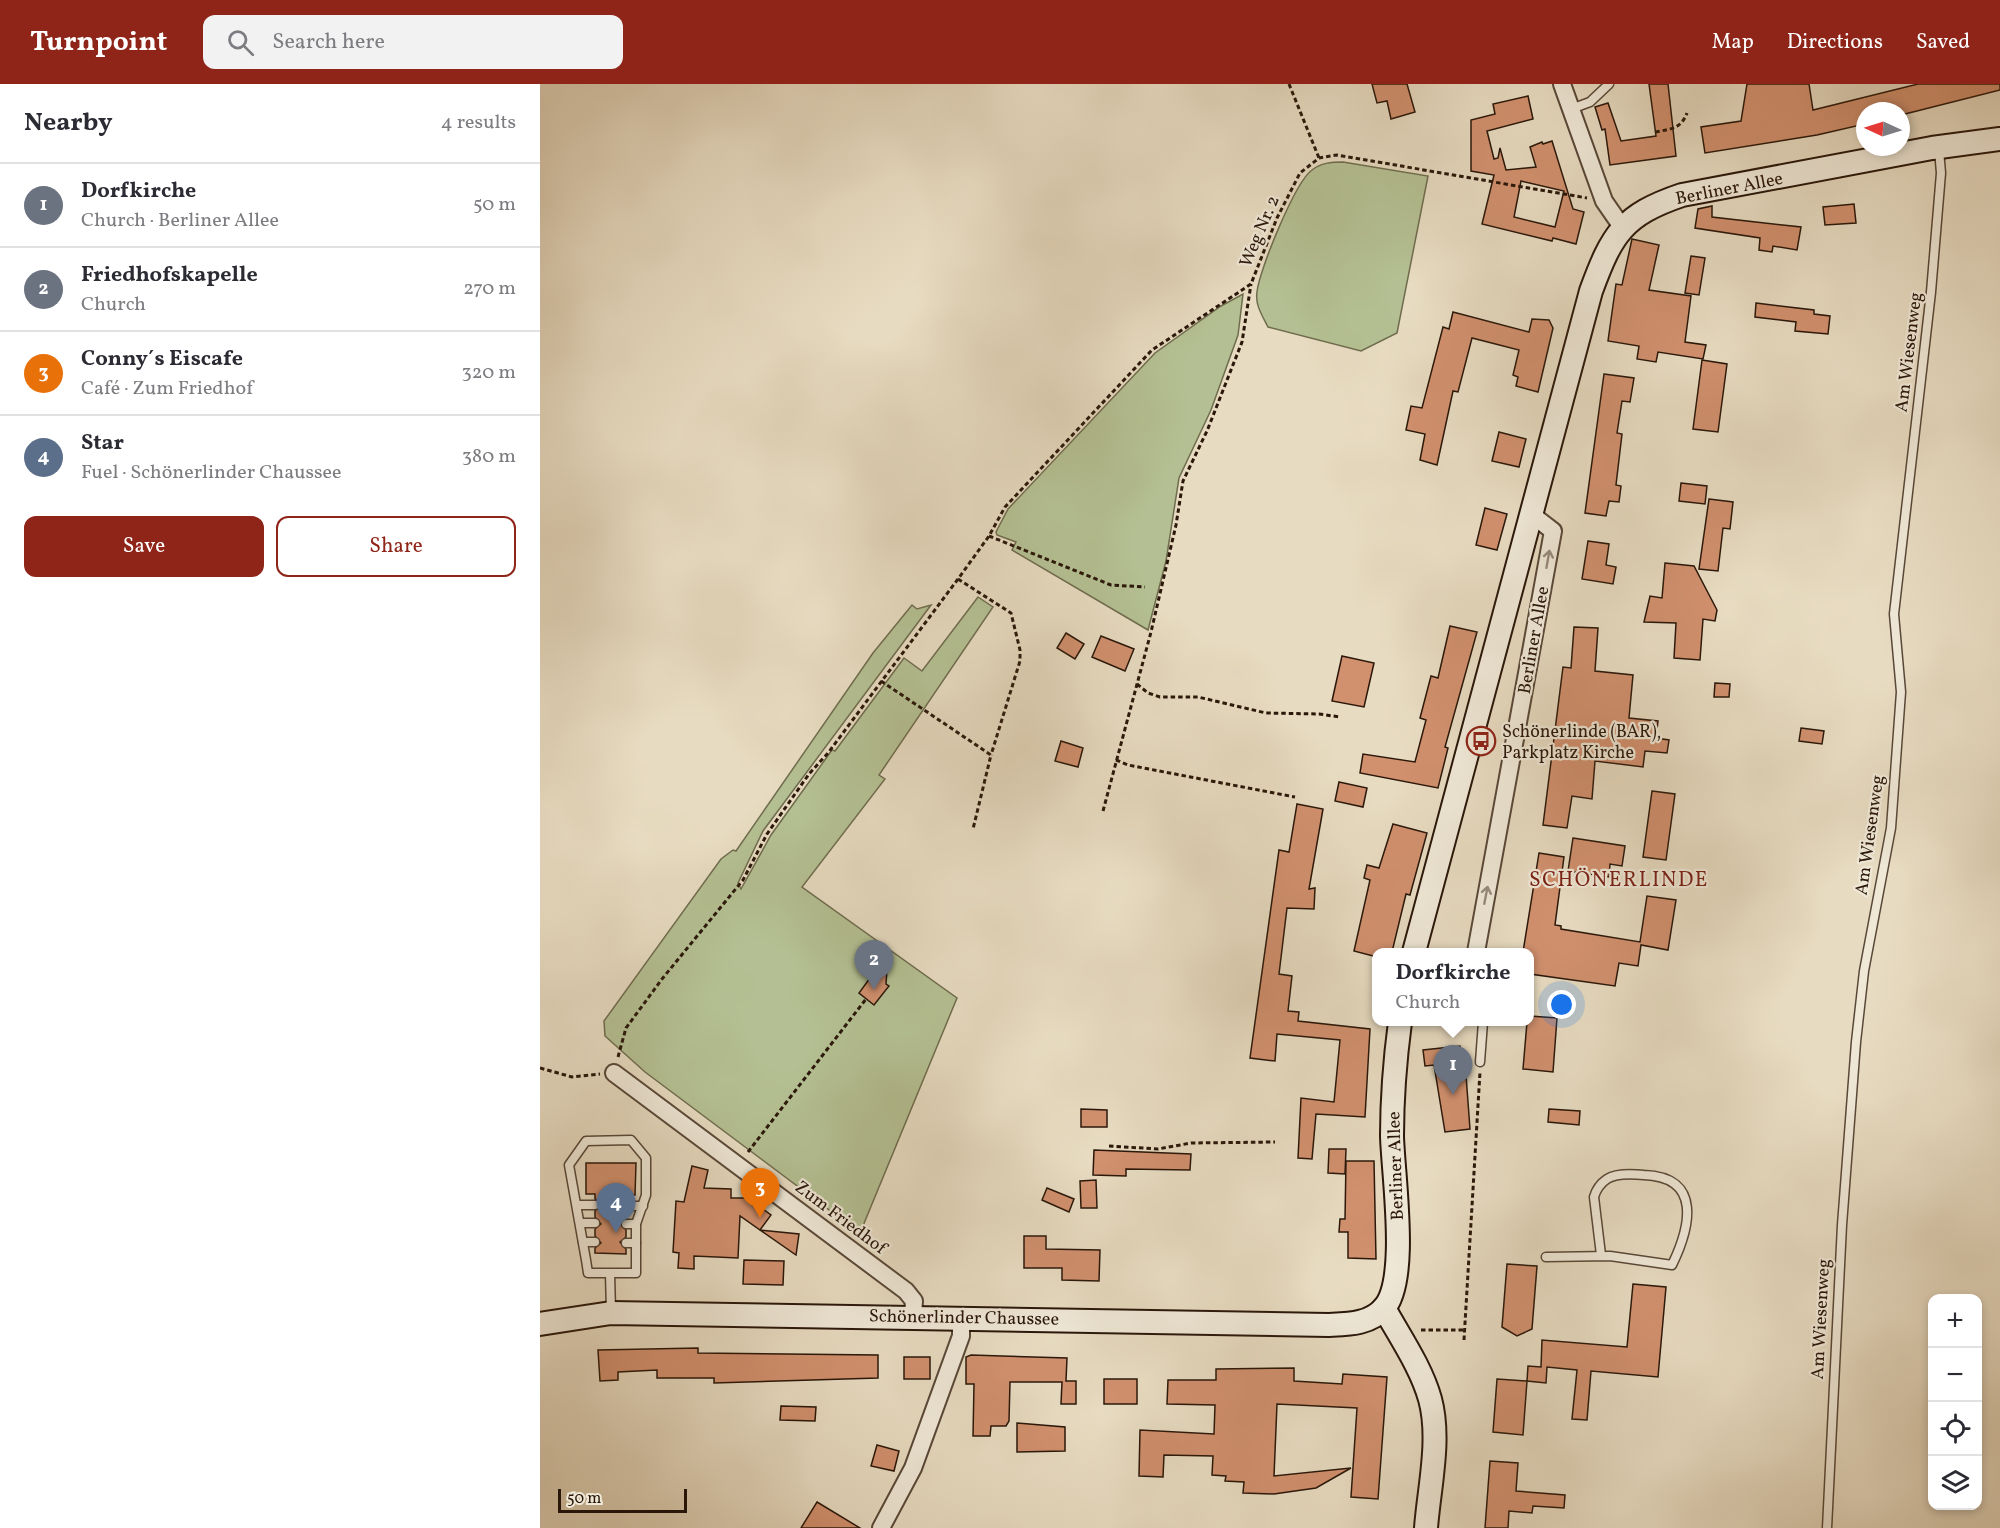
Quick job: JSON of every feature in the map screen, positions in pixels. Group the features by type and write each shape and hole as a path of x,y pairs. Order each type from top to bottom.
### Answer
{"main road":[{"name":"Berliner Allee","path":"1415,948 1591,291 1605,254 1622,227 1643,211 1682,195 1938,147 2000,139"},
{"name":"Berliner Allee","path":"1384,1308 1392,1296 1397,1266 1392,1135 1394,1068 1399,1026"},
{"name":"Schönerlinder Chaussee","path":"540,1324 611,1313 913,1316 1329,1325 1360,1322 1369,1319 1384,1308"},
{"path":"1384,1308 1417,1368 1430,1399 1432,1450 1426,1528"}],"street":[{"path":"1562,84 1604,201 1622,227"},
{"name":"Berliner Allee","path":"1477,948 1553,531 1531,514"},
{"name":"Zum Friedhof","path":"614,1073 906,1291 914,1301 913,1316"},
{"path":"881,1528 913,1468 961,1336 961,1318"}],"lane":[{"path":"1571,109 1590,102 1609,84"},
{"name":"Am Wiesenweg","path":"1827,1528 1842,1226 1856,1042 1864,971 1891,828 1901,692 1894,614 1931,292 1941,173 1938,147"},
{"path":"1480,1062 1483,1026"},
{"path":"631,1140 646,1158 646,1195 642,1206 631,1224 636,1243 636,1273 588,1273 569,1165 586,1141 631,1140"},
{"path":"1546,1257 1601,1256 1672,1265 1685,1235 1688,1216 1686,1197 1677,1185 1654,1175 1606,1179 1596,1190 1594,1197 1601,1256"},
{"path":"577,1205 595,1205"},
{"path":"626,1206 642,1206"},
{"path":"580,1223 595,1223"},
{"path":"583,1242 595,1242"},
{"path":"626,1242 636,1243"},
{"path":"610,1273 611,1313"}],"path":[{"path":"1289,84 1318,158 1337,155 1361,158 1604,201"},
{"path":"1655,132 1676,128 1683,124 1687,113"},
{"name":"Weg Nr. 2","path":"614,1073 626,1028 662,979 743,880 767,834 958,579 989,536 1005,507 1152,350 1251,284 1277,218 1300,173 1318,158"},
{"path":"1102,811 1137,684 1176,525 1183,481 1207,431 1242,342 1251,284"},
{"path":"989,536 1112,585 1145,587"},
{"path":"958,579 1011,614 1020,650 1014,682 991,755 973,829"},
{"path":"881,681 991,755"},
{"path":"1137,684 1154,696 1198,697 1276,715 1319,714 1340,717"},
{"path":"1116,760 1128,765 1295,797"},
{"path":"738,1164 866,999"},
{"path":"1464,1340 1480,1062"},
{"path":"540,1068 572,1077 614,1073"},
{"path":"1109,1146 1158,1149 1191,1143 1275,1142"},
{"path":"1419,1330 1464,1330"}],"green space":[{"path":"1343,162 1428,176 1397,333 1361,351 1268,327 1257,301 1259,281 1264,266 1288,208 1305,178 1312,170 1326,163"},
{"path":"1243,294 1238,335 1211,410 1179,478 1166,561 1148,630 1012,550 1016,542 997,535 996,532 1008,509 1155,353 1221,306"},
{"path":"978,597 993,607 879,775 885,779 802,887 957,998 860,1233 645,1072 605,1036 604,1021 721,859 733,850 736,851 873,653 912,605 917,609 931,605 763,831 738,883 741,889 771,835 832,750 835,751 904,658 922,671"}],"building":[{"path":"1372,84 1407,84 1415,112 1391,119 1387,101 1377,103"},
{"path":"1649,84 1668,84 1676,156 1610,165 1605,129 1602,130 1595,107 1608,103 1621,141 1656,136"},
{"path":"1747,84 1809,84 1813,110 1918,84 2000,84 2000,90 1910,113 1910,102 1856,102 1856,126 1817,135 1705,153 1701,127 1741,121"},
{"path":"1528,96 1533,119 1487,131 1494,159 1498,158 1500,148 1506,170 1536,167 1530,147 1552,141 1573,209 1584,212 1576,244 1553,238 1552,241 1482,224 1494,175 1471,171 1471,120 1495,114 1493,104","holes":["1521,181 1564,191 1555,227 1514,217"]},
{"path":"1854,204 1856,223 1825,225 1823,207"},
{"path":"1712,206 1712,217 1801,227 1797,250 1773,246 1772,252 1759,250 1760,238 1695,228 1698,209"},
{"path":"1632,239 1659,245 1649,290 1691,296 1685,342 1706,345 1703,359 1658,352 1656,362 1637,359 1639,346 1608,341 1616,284 1622,285"},
{"path":"1691,256 1705,258 1699,295 1685,293"},
{"path":"1756,303 1814,310 1814,314 1830,316 1828,334 1795,331 1796,322 1755,317"},
{"path":"1453,312 1529,332 1532,319 1549,320 1553,328 1538,392 1516,386 1518,377 1513,375 1519,350 1472,338 1458,392 1453,391 1437,465 1420,460 1425,434 1406,430 1411,406 1422,408 1443,327 1449,329"},
{"path":"1702,360 1727,364 1718,432 1693,429"},
{"path":"1604,374 1634,378 1630,402 1622,401 1617,433 1622,434 1616,485 1621,486 1619,502 1609,501 1606,516 1585,513"},
{"path":"1499,432 1526,439 1519,467 1492,461"},
{"path":"1681,483 1707,486 1705,504 1679,501"},
{"path":"1709,499 1733,502 1730,529 1723,528 1718,571 1699,569"},
{"path":"1485,508 1507,514 1497,550 1476,545"},
{"path":"1588,541 1609,544 1606,565 1616,567 1613,584 1582,579"},
{"path":"1665,563 1694,566 1717,610 1715,621 1703,619 1700,660 1674,658 1676,623 1644,622 1650,596 1662,598"},
{"path":"1450,626 1477,632 1445,747 1448,748 1438,788 1360,773 1363,754 1415,762 1426,720 1420,718 1431,676 1438,678"},
{"path":"1574,627 1598,628 1595,671 1633,675 1629,718 1658,721 1656,738 1669,740 1667,753 1645,751 1643,767 1595,761 1592,799 1572,796 1567,828 1543,825 1563,667 1571,668"},
{"path":"1066,633 1084,644 1075,659 1057,648"},
{"path":"1101,636 1134,649 1125,671 1092,657"},
{"path":"1342,656 1374,663 1364,707 1332,701"},
{"path":"1715,683 1730,684 1729,697 1714,697"},
{"path":"1801,728 1824,731 1822,744 1799,741"},
{"path":"1061,741 1083,748 1078,767 1055,761"},
{"path":"1339,782 1367,788 1363,807 1335,801"},
{"path":"1652,791 1675,794 1666,860 1643,857"},
{"path":"1297,804 1323,809 1309,889 1315,888 1314,909 1287,908 1279,974 1292,976 1288,1011 1299,1012 1298,1021 1370,1029 1365,1117 1316,1114 1312,1159 1298,1158 1301,1098 1334,1102 1340,1040 1277,1034 1275,1061 1250,1058 1279,850 1289,852"},
{"path":"1393,824 1427,833 1410,895 1406,894 1393,948 1372,948 1372,956 1354,951 1370,880 1364,878 1367,865 1379,868"},
{"path":"1573,838 1625,846 1622,866 1610,864 1609,877 1568,871"},
{"path":"1539,853 1564,857 1555,925 1561,926 1561,929 1640,942 1647,896 1676,900 1668,950 1641,945 1638,966 1619,963 1615,986 1534,975 1534,948 1524,948"},
{"path":"887,969 886,984 889,986 874,1005 859,993 873,974 876,975"},
{"path":"1534,1016 1557,1018 1553,1072 1523,1069 1527,1026 1534,1026"},
{"path":"1460,1046 1463,1076 1466,1075 1470,1129 1445,1132 1434,1065 1425,1066 1423,1050"},
{"path":"1081,1109 1107,1110 1107,1127 1081,1127"},
{"path":"1549,1109 1580,1111 1579,1125 1548,1122"},
{"path":"1329,1149 1346,1149 1345,1174 1328,1173"},
{"path":"1094,1150 1191,1154 1190,1170 1126,1169 1126,1176 1093,1175"},
{"path":"1346,1161 1374,1161 1376,1259 1348,1258 1348,1232 1339,1232 1340,1219 1345,1219"},
{"path":"586,1163 636,1163 635,1195 626,1195 626,1200 620,1205 621,1210 626,1212 626,1218 620,1223 626,1230 626,1237 620,1242 626,1249 626,1254 595,1253 595,1248 601,1243 595,1236 595,1229 601,1224 595,1217 595,1211 601,1204 595,1199 595,1194 586,1194"},
{"path":"692,1166 708,1170 704,1188 731,1189 731,1198 748,1198 771,1215 760,1230 740,1216 738,1258 694,1256 694,1269 678,1268 679,1253 673,1252 676,1201 684,1202"},
{"path":"1096,1180 1097,1208 1081,1208 1080,1181"},
{"path":"1047,1188 1074,1199 1069,1212 1042,1200"},
{"path":"760,1230 799,1234 796,1255"},
{"path":"1024,1236 1046,1236 1046,1249 1100,1250 1099,1281 1062,1280 1062,1268 1024,1268"},
{"path":"744,1260 784,1261 783,1285 743,1284"},
{"path":"1507,1264 1537,1266 1532,1329 1517,1336 1502,1327"},
{"path":"1633,1284 1666,1287 1658,1377 1591,1371 1587,1420 1572,1419 1577,1370 1547,1367 1546,1383 1527,1381 1528,1366 1541,1367 1542,1340 1627,1347"},
{"path":"698,1348 698,1353 878,1355 878,1378 714,1383 714,1378 657,1378 657,1370 618,1372 618,1380 600,1381 598,1350"},
{"path":"971,1355 1067,1358 1066,1381 1076,1381 1076,1404 1061,1404 1062,1382 1010,1382 1009,1421 1006,1426 991,1426 990,1436 973,1436 974,1384 966,1384 966,1357"},
{"path":"904,1357 930,1357 930,1379 904,1379"},
{"path":"1294,1368 1294,1381 1342,1384 1343,1374 1387,1377 1378,1499 1351,1497 1357,1408 1277,1404 1274,1476 1351,1468 1316,1488 1274,1494 1243,1493 1244,1482 1225,1481 1226,1476 1212,1475 1213,1456 1164,1455 1163,1477 1139,1476 1140,1430 1214,1434 1215,1405 1167,1404 1168,1380 1216,1380 1216,1369"},
{"path":"1104,1379 1137,1379 1137,1404 1104,1404"},
{"path":"1497,1379 1527,1381 1523,1435 1493,1432"},
{"path":"781,1406 816,1407 815,1421 780,1420"},
{"path":"1017,1423 1065,1427 1065,1451 1017,1452"},
{"path":"877,1445 899,1451 894,1471 871,1466"},
{"path":"1490,1461 1518,1463 1516,1491 1565,1495 1564,1508 1533,1506 1532,1513 1509,1511 1508,1528 1485,1528"},
{"path":"817,1502 860,1528 801,1528"}],"place":[{"name":"Schönerlinde (BAR), Parkplatz Kirche","path":"1481,741"},
{"name":"Friedhofskapelle","path":"874,990"},
{"name":"Dorfkirche","path":"1453,1095"},
{"name":"Conny´s Eiscafe","path":"760,1218"},
{"name":"Star","path":"616,1233"}],"district":[{"name":"SCHÖNERLINDE","path":"1619,879"}]}
